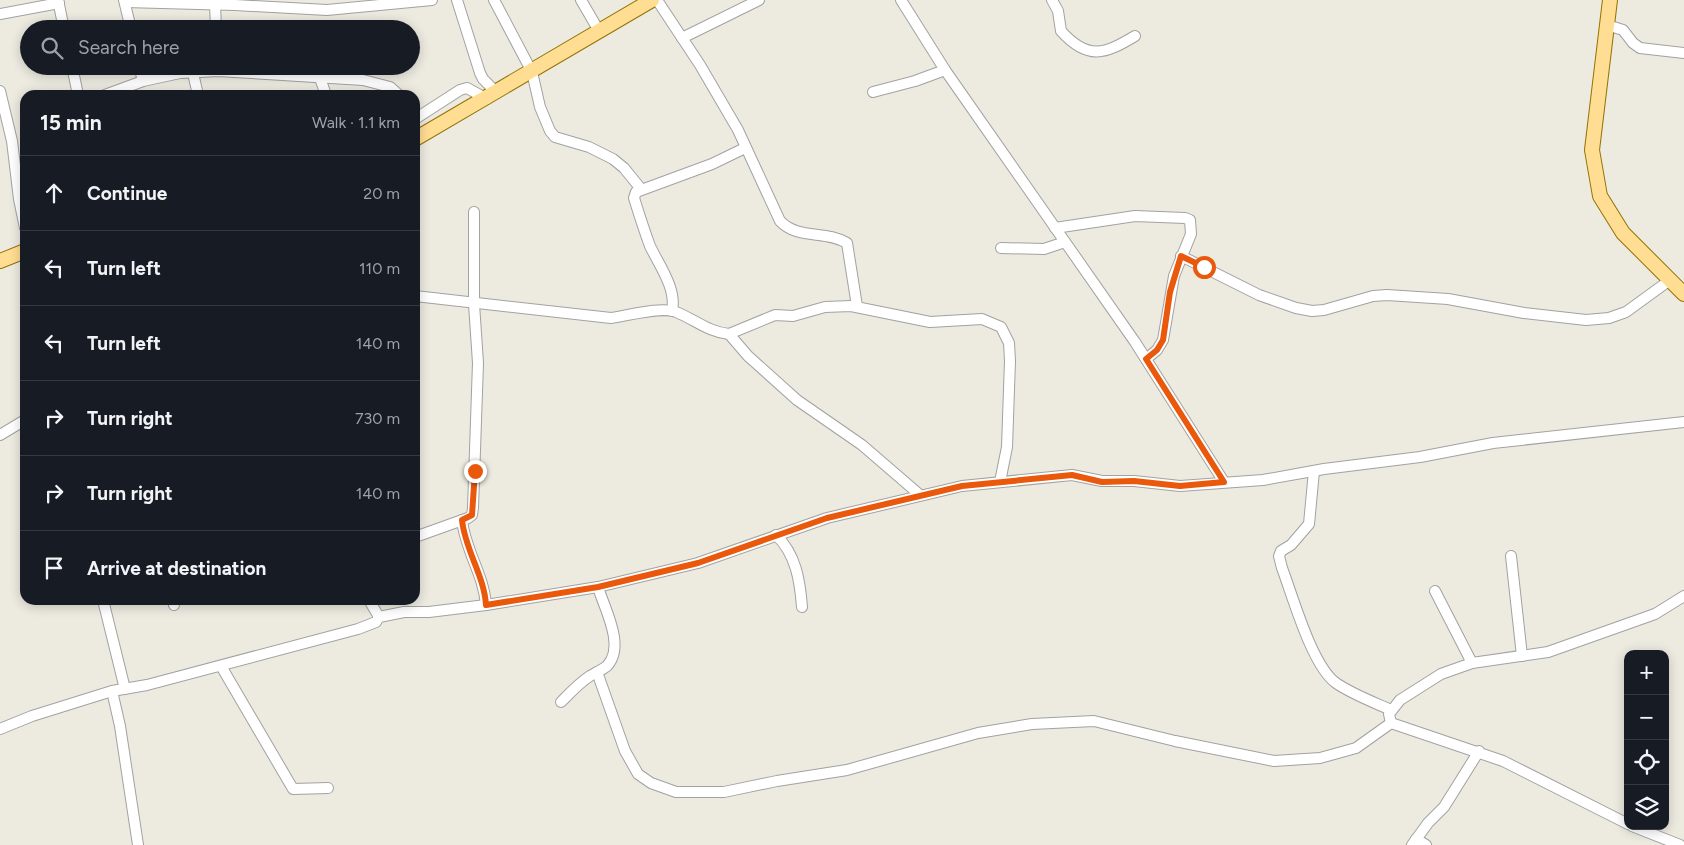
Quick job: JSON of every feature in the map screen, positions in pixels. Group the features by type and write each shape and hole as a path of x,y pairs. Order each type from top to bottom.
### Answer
{"main road":[{"path":"420,136 492,96 652,0"},
{"path":"1610,0 1592,150 1600,196 1623,233 1684,294"},
{"path":"0,261 20,253"}],"street":[{"path":"129,20 124,1 215,4 235,2 327,10 432,0"},
{"path":"457,0 480,73 492,96"},
{"path":"494,0 532,72 540,107 555,137 589,147 613,159 624,168 641,189"},
{"path":"581,0 599,31"},
{"path":"657,0 719,98 780,221 786,228 796,232 835,237 847,243 858,306"},
{"path":"682,38 759,0"},
{"path":"901,0 945,70 1146,359 1224,482"},
{"path":"1052,0 1058,11 1061,31 1078,45 1090,51 1109,51 1135,36"},
{"path":"0,14 58,1 62,20"},
{"path":"215,4 216,20"},
{"path":"1607,25 1623,30 1633,43 1640,48 1684,53"},
{"path":"874,92 915,82 945,70"},
{"path":"74,75 77,90"},
{"path":"141,75 143,81"},
{"path":"119,90 143,81 180,75"},
{"path":"193,75 197,90"},
{"path":"286,75 376,82 393,90"},
{"path":"320,78 324,90"},
{"path":"420,113 460,90 467,88 492,96"},
{"path":"0,91 1,103 12,141 20,204"},
{"path":"672,311 674,304 671,292 650,245 634,198 636,192 712,164 745,148"},
{"path":"420,536 472,515 478,363 474,304 474,212"},
{"path":"1055,228 1134,216 1185,218 1192,224 1191,234 1181,256 1170,292 1163,340 1157,350 1146,359"},
{"path":"1001,248 1044,249 1065,242"},
{"path":"1181,256 1259,295 1296,308 1312,311 1324,310 1373,296 1387,294 1448,299 1556,318 1609,318 1626,312 1670,280"},
{"path":"420,297 611,318 641,313 672,311 700,325 729,334 748,356 797,400 862,445 920,495"},
{"path":"729,334 775,316 793,316 825,307 858,306 930,322 982,319 1002,327 1009,343 1010,360 1007,447 1000,482"},
{"path":"0,728 46,711 112,691 134,688 358,629 376,622 379,617 404,612 430,612 486,605 598,587 698,563 827,518 962,486 1072,475 1102,482 1134,481 1180,486 1263,480 1314,471 1420,458 1493,443 1684,422"},
{"path":"0,434 20,423"},
{"path":"1314,471 1309,524 1291,545 1281,551 1279,556 1282,568 1317,659 1326,673 1336,682 1391,710"},
{"path":"462,520 467,544 485,591 486,605"},
{"path":"776,536 786,544 795,564 800,581 802,607"},
{"path":"1511,556 1522,656"},
{"path":"560,702 579,684 609,663 614,642 598,587"},
{"path":"1435,591 1472,663"},
{"path":"1624,822 1503,760 1391,723 1388,718 1391,710 1400,700 1441,674 1472,663 1548,652 1655,614 1684,596"},
{"path":"104,605 125,689"},
{"path":"371,605 379,617"},
{"path":"221,666 293,789 328,788"},
{"path":"597,672 625,752 638,774 651,783 676,792 724,792 846,770 978,733 1032,724 1094,721 1174,741 1274,761 1320,758 1356,748 1391,723"},
{"path":"112,691 120,726 138,845"},
{"path":"1426,845 1414,842 1444,807 1480,751"},
{"path":"1641,830 1674,844"}],"route":[{"path":"475,471 472,515 462,520 467,544 485,591 486,605 598,587 698,563 827,518 962,486 1072,475 1102,482 1134,481 1180,486 1224,482 1146,359 1157,350 1163,340 1170,292 1181,256 1204,267"}]}
